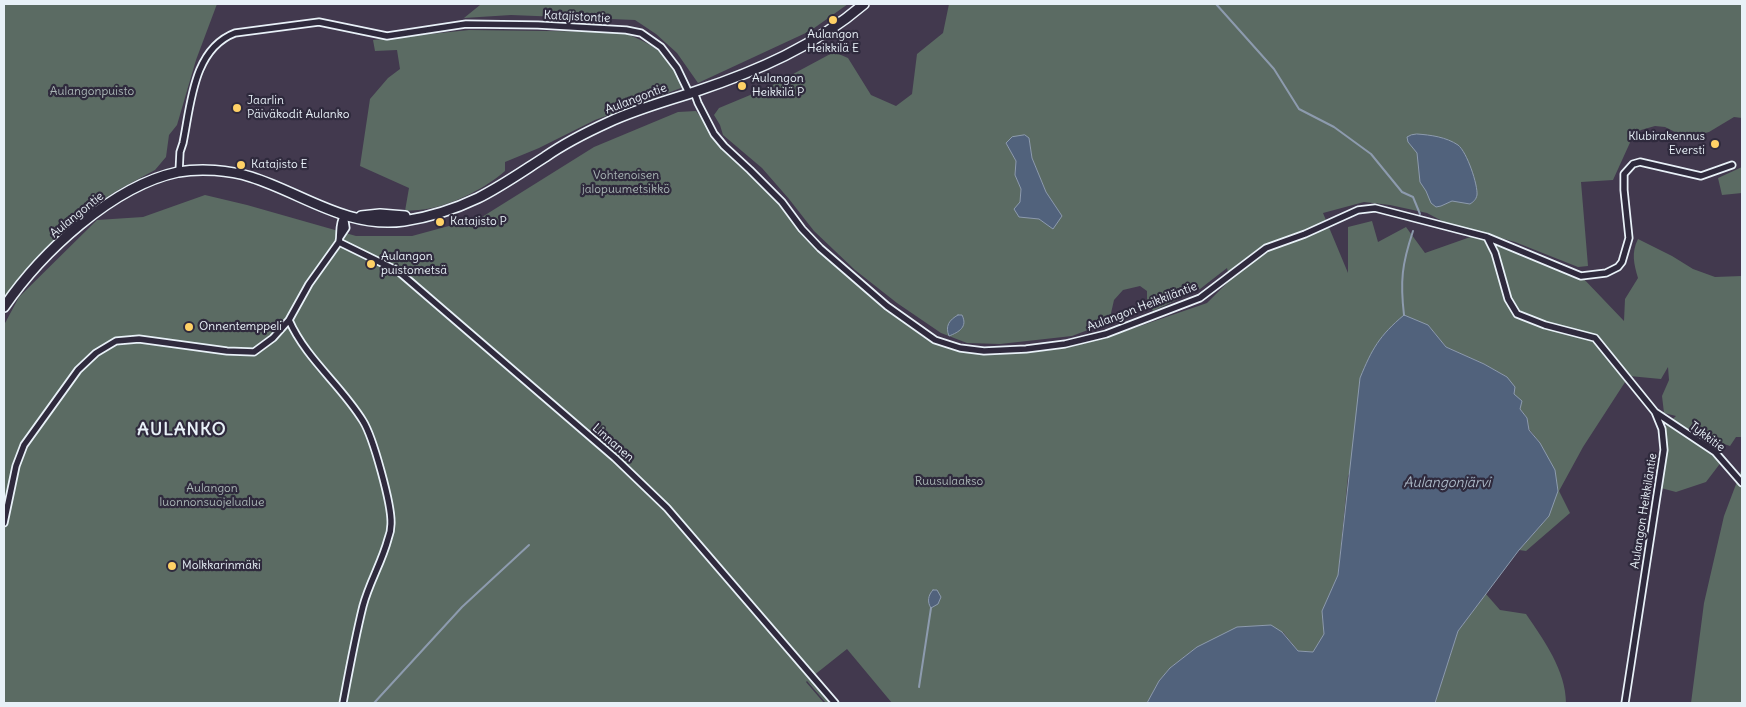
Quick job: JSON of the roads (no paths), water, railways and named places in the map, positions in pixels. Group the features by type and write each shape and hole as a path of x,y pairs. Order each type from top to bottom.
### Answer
{"street":[{"name":"Aulangontie","path":"4,307 45,258 70,233 100,209 134,188 179,172 199,170 222,171 250,177 312,204 344,215 357,217 380,214 416,218 444,212 499,187 580,136 638,110 740,76 799,50 823,35 864,4"},
{"name":"Katajistontie","path":"179,172 180,152 201,68 208,52 214,45 235,32 319,22 387,36 466,24 538,25 626,30 641,33 661,47 692,92"},
{"name":"Aulangon Heikkiläntie","path":"692,92 714,134 782,202 820,248 887,306 935,340 960,348 984,351 1026,349 1066,344 1106,334 1200,298 1266,248 1305,234 1358,210 1375,208 1487,237 1495,253 1508,298 1517,314 1545,325 1595,338 1655,412 1662,429 1664,450 1625,703"},
{"path":"1487,237 1581,276 1606,274 1618,267 1622,262 1629,238 1624,174 1633,164 1640,162 1701,176 1732,165"},
{"path":"4,523 16,466 24,445 78,370 96,353 116,341 139,339 227,351 254,352 273,338 289,320 309,284 340,240 346,228 344,215"},
{"name":"Linnanen","path":"340,240 398,271 615,458 667,508 835,703"},
{"path":"289,320 294,332 308,353 346,396 365,423 372,441 388,501 391,523 386,547 364,605 343,703"},
{"name":"Tykkitie","path":"1655,412 1715,452 1742,483"}],"water":[{"path":"1417,134 1443,138 1458,145 1468,161 1476,184 1477,195 1475,200 1470,204 1452,201 1436,207 1431,203 1420,182 1417,153 1408,142 1407,137"},
{"path":"1025,135 1029,138 1032,158 1046,192 1062,216 1053,229 1039,219 1019,217 1014,209 1020,202 1021,189 1015,175 1016,161 1006,143 1012,137"},
{"path":"958,315 962,315 964,319 963,326 959,331 949,336 947,329 949,324"},
{"name":"Aulangonjärvi","path":"1404,315 1428,325 1446,347 1484,364 1507,377 1515,387 1514,394 1522,401 1520,409 1527,418 1529,430 1540,443 1555,470 1558,491 1549,516 1519,550 1458,631 1435,703 1147,703 1159,681 1170,668 1197,647 1237,627 1271,625 1282,632 1298,651 1313,652 1324,634 1322,611 1338,575 1360,378 1377,344"},
{"path":"933,590 937,590 941,597 938,604 931,608 929,599"}],"waterway":[{"path":"1216,4 1274,69 1299,109 1334,127 1371,154 1402,192 1413,197 1420,214"},
{"path":"1404,315 1403,273 1406,253 1413,231"},
{"path":"374,703 462,607 529,545"},
{"path":"919,687 931,608"}],"place":[{"name":"Aulangon Heikkilä E","path":"833,20"},
{"name":"Aulangon Heikkilä P","path":"742,86"},
{"name":"Jaarlin Päiväkodit Aulanko","path":"237,108"},
{"name":"Klubirakennus Eversti","path":"1715,144"},
{"name":"Katajisto E","path":"241,165"},
{"name":"Katajisto P","path":"440,222"},
{"name":"Aulangon puistometsä","path":"371,264"},
{"name":"Onnentemppeli","path":"189,327"},
{"name":"Molkkarinmäki","path":"172,566"}],"district":[{"name":"AULANKO","path":"182,430"}],"park label":[{"name":"Aulangonpuisto","path":"92,92"},
{"name":"Vohtenoisen jalopuumetsikkö","path":"626,183"},
{"name":"Ruusulaakso","path":"949,482"},
{"name":"Aulangon luonnonsuojelualue","path":"212,496"}]}
